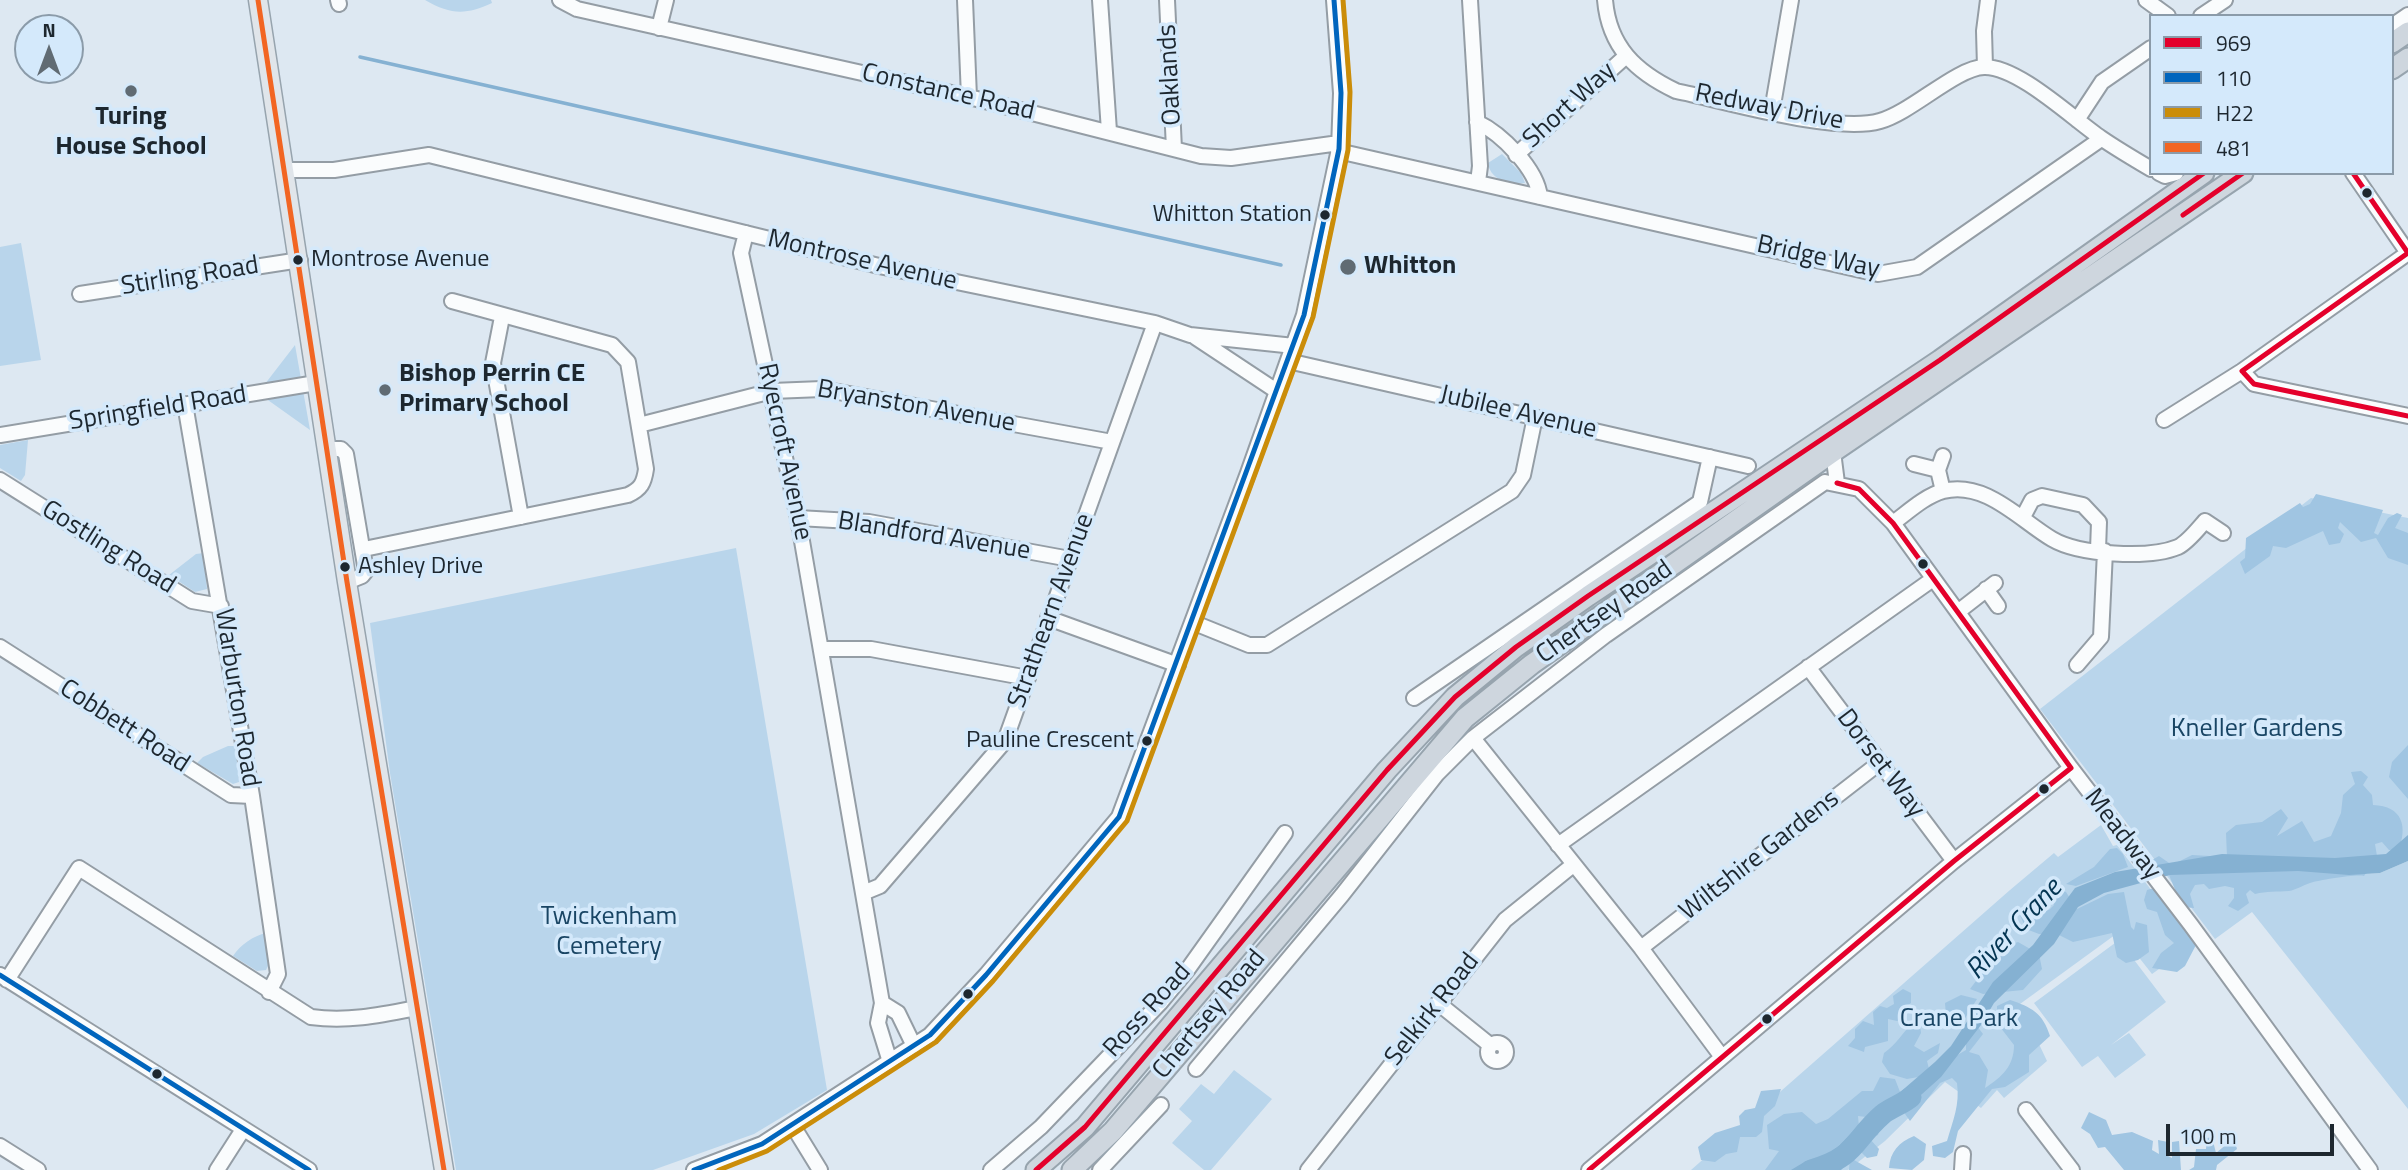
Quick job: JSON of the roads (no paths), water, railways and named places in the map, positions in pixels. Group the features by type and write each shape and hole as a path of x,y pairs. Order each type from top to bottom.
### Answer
{"highway":[{"name":"Chertsey Road","path":"1946,365 2201,175"},
{"name":"Chertsey Road","path":"1036,1170 1085,1128 1387,770 1455,696 1516,647 1588,596 1858,425 2240,175"},
{"name":"Chertsey Road","path":"1072,1170 1113,1131 1465,718 1532,663 1601,627 1833,452 1858,425"}],"main road":[{"path":"258,0 300,260 347,582 444,1170"}],"street":[{"name":"Constance Road","path":"559,0 577,9 969,97 1201,156 1231,158 1338,147"},
{"path":"659,28 666,0"},
{"path":"965,0 971,76 969,97"},
{"path":"1100,0 1109,131"},
{"name":"Oaklands","path":"1167,0 1174,149"},
{"path":"694,1170 762,1144 914,1046 951,1014 1108,833 1128,798 1294,346 1320,245 1338,147 1341,93 1335,0"},
{"path":"1470,0 1478,182"},
{"name":"Redway Drive","path":"1605,0 1606,16 1625,57 1651,79 1676,91 1846,125 1879,121 1903,112 1970,71 1985,67"},
{"path":"1772,111 1791,0"},
{"path":"1988,0 1984,32 1985,67 2014,76 2101,139 2149,168"},
{"path":"2146,0 2165,14"},
{"path":"2204,14 2225,0"},
{"path":"2077,120 2102,82 2149,49"},
{"name":"Short Way","path":"1516,155 1625,57"},
{"path":"1477,122 1516,155 1539,182 1540,197"},
{"name":"Bridge Way","path":"1338,147 1540,197 1878,274 1897,273 1917,267 2101,139"},
{"name":"Montrose Avenue","path":"286,170 334,170 429,155 879,266 1155,323 1191,335 1294,346"},
{"path":"2164,420 2242,371 2408,253 2354,175"},
{"name":"Ryecroft Avenue","path":"746,233 741,253 798,518 882,1003 878,1023 890,1062"},
{"name":"Stirling Road","path":"80,294 300,260"},
{"path":"364,549 628,495 638,490 644,482 646,469 639,425 628,362 623,353 612,345 502,317 452,301"},
{"path":"502,317 493,363 521,517"},
{"name":"Strathearn Avenue","path":"863,893 880,886 1005,741 1155,323"},
{"name":"Montrose Avenue","path":"1191,335 1278,392"},
{"name":"Jubilee Avenue","path":"1289,360 1748,466"},
{"path":"2242,371 2254,384 2408,416"},
{"name":"Springfield Road","path":"0,435 316,383"},
{"name":"Bryanston Avenue","path":"639,425 772,391 822,389 1112,442"},
{"name":"Warburton Road","path":"185,404 252,796 278,974 269,992"},
{"path":"1192,622 1249,645 1267,645 1513,491 1523,475 1535,417"},
{"path":"327,449 341,449 346,454 364,549 366,571 362,576 347,582"},
{"path":"1833,452 1837,483"},
{"name":"Chertsey Road","path":"1414,698 1700,502 1710,457"},
{"path":"1914,464 1941,463 1943,491"},
{"name":"Gostling Road","path":"0,480 192,601 220,607"},
{"name":"Chertsey Road","path":"1196,1069 1342,895 1437,774 1473,738 1601,627 1825,482 1837,483"},
{"name":"Meadway","path":"1837,483 1859,489 1893,523 2071,768 2161,884 2370,1170"},
{"path":"1893,523 1943,491 1965,491 1989,497 2053,539 2074,548 2159,552 2180,546 2205,521 2223,533"},
{"path":"2023,517 2032,500 2042,496 2083,505 2099,522 2101,637 2077,665"},
{"name":"Blandford Avenue","path":"798,518 869,522 1070,559"},
{"path":"1558,845 1933,579"},
{"path":"1959,611 1990,586 1998,606"},
{"path":"1048,618 1178,665"},
{"name":"Cobbett Road","path":"0,647 231,795 252,796"},
{"path":"822,649 871,649 1028,678"},
{"name":"Dorset Way","path":"1808,667 1878,764 1954,861"},
{"path":"1473,738 1642,947 1722,1057"},
{"name":"Wiltshire Gardens","path":"1642,947 1878,764"},
{"path":"1589,1170 1954,861 2071,768"},
{"name":"Ross Road","path":"991,1170 1041,1127 1160,1003 1188,969 1285,834"},
{"name":"Selkirk Road","path":"1308,1170 1505,920 1573,865"},
{"path":"309,1170 242,1131 4,978 79,868 311,1017 335,1021 417,1008"},
{"path":"882,1003 898,1013 914,1046"},
{"path":"1438,1003 1490,1045"},
{"name":"Chertsey Road","path":"1100,1170 1161,1105"},
{"path":"2026,1110 2072,1170"},
{"path":"793,1126 820,1170"},
{"path":"217,1170 242,1131"},
{"path":"0,1146 38,1170"},
{"path":"1962,1170 1963,1154"}],"waterway":[{"path":"360,57 1281,265"},
{"name":"River Crane","path":"1811,1170 1846,1154 1883,1114 1911,1097"}],"place":[{"name":"Turing House School","path":"131,91"},
{"name":"Whitton Station","path":"1325,215"},
{"name":"Montrose Avenue","path":"298,260"},
{"name":"Whitton","path":"1348,267"},
{"name":"Bishop Perrin CE Primary School","path":"385,390"},
{"name":"Ashley Drive","path":"345,567"},
{"name":"Pauline Crescent","path":"1147,741"}],"park label":[{"name":"Kneller Gardens","path":"2257,730"},
{"name":"Twickenham Cemetery","path":"609,933"},
{"name":"Crane Park","path":"1959,1020"}]}
